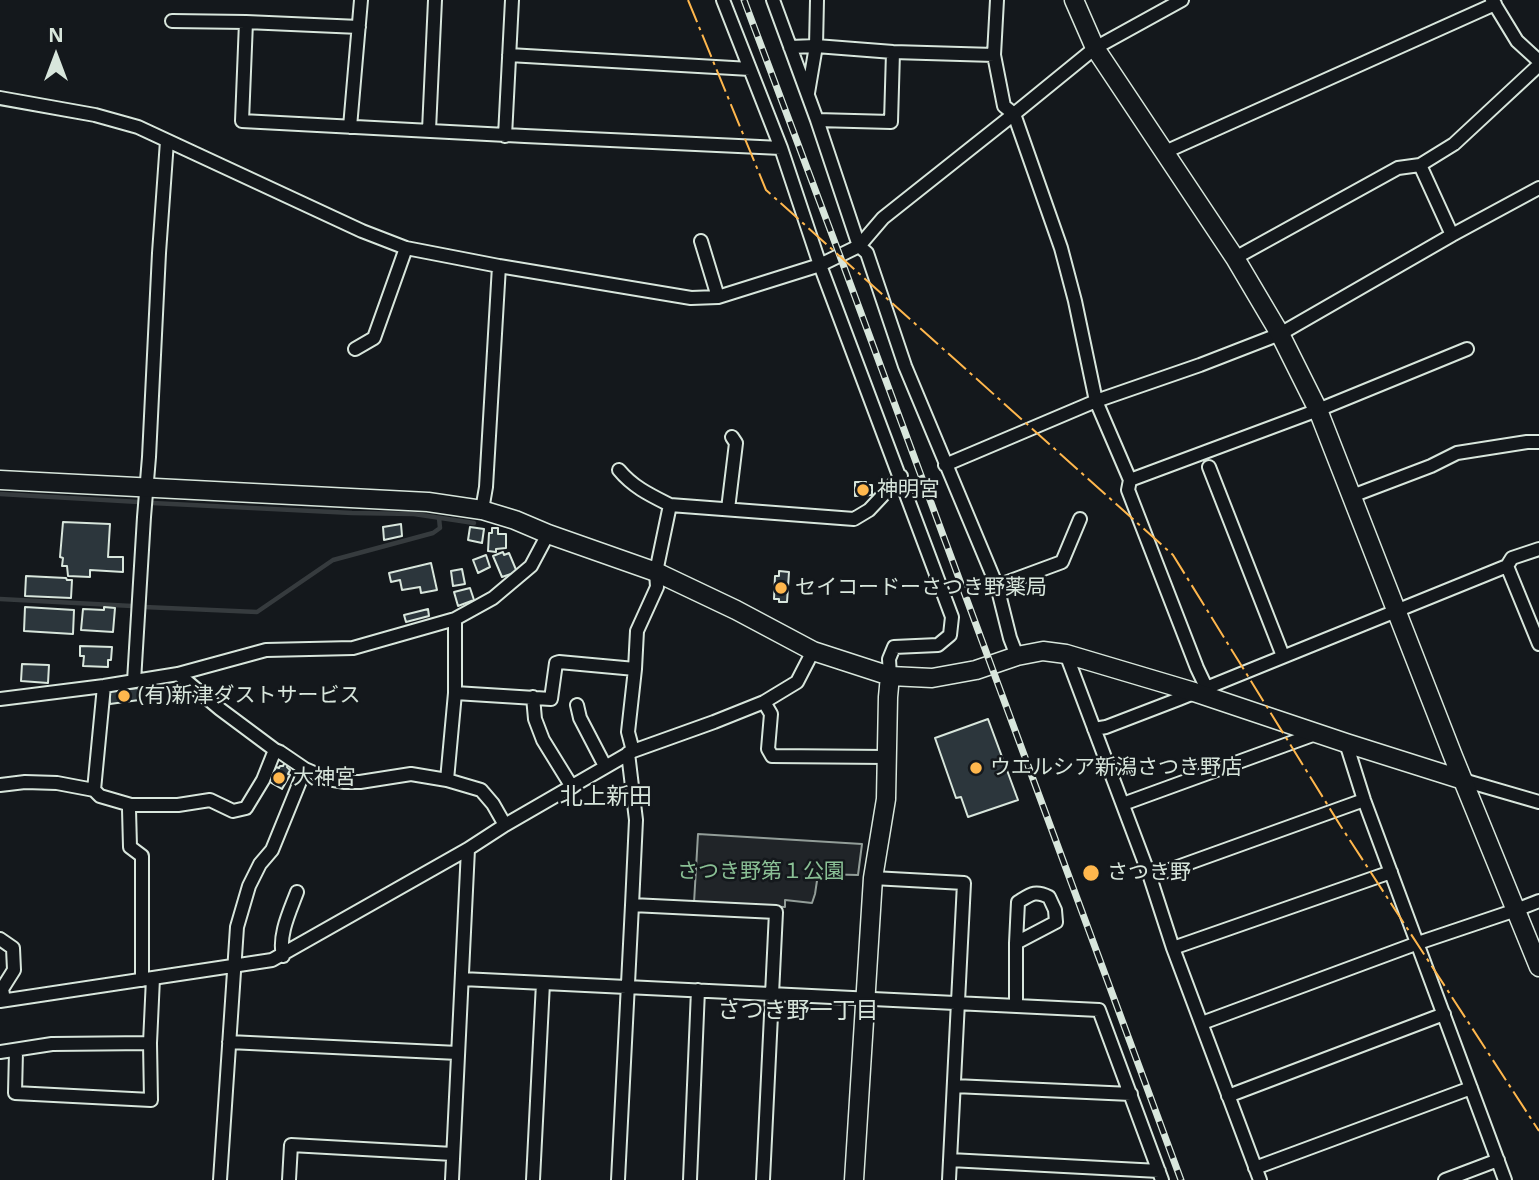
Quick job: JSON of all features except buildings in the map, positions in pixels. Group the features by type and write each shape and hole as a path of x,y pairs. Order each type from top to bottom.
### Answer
{"street":[{"path":"350,127 361,0"},
{"path":"429,130 435,0"},
{"path":"505,136 512,0"},
{"path":"723,0 781,148 820,265 952,617 950,635 938,645 894,648 890,659 886,799 873,878 854,1180"},
{"path":"773,0 859,246 867,253 905,366 997,586 1017,656"},
{"path":"808,96 816,46 817,0"},
{"path":"997,0 994,55 1004,106 1014,114 1062,248 1096,401 1130,480 1128,490 1197,668 1200,690"},
{"path":"1074,0 1095,48 1236,258 1280,334 1318,410 1453,756 1539,967"},
{"path":"0,98 95,115 138,127 362,231 406,248 691,298 718,297 820,265 859,246 883,218 1095,48 1182,0"},
{"path":"1165,152 1494,2 1517,41 1539,63 1454,144 1420,165 1398,167 1236,258"},
{"path":"172,21 359,27"},
{"path":"246,22 242,121 781,148"},
{"path":"790,47 994,55"},
{"path":"817,120 891,122 893,52"},
{"path":"509,55 750,69"},
{"path":"134,681 167,141"},
{"path":"1420,165 1452,235"},
{"path":"945,465 1096,401 1280,334 1539,188"},
{"path":"701,241 718,297"},
{"path":"355,349 374,338 406,248"},
{"path":"482,510 486,487 499,266"},
{"path":"1130,480 1318,410 1467,349"},
{"path":"728,509 736,443 732,437"},
{"path":"1352,496 1431,466 1457,453 1539,442"},
{"path":"1209,467 1283,656"},
{"path":"619,470 642,491 670,505 854,519 869,510 901,476"},
{"path":"0,480 428,502 482,510 656,572 813,651 890,676 932,678 976,670 1017,656 1043,651 1066,654 1200,690 1346,743 1539,802"},
{"path":"618,1180 636,820 628,733 637,631 657,587 656,572 670,505"},
{"path":"997,586 1062,562 1080,519"},
{"path":"0,699 178,674 266,650 353,648 455,619 493,598 531,566 548,534"},
{"path":"1094,729 1106,727 1179,699 1507,566 1512,558 1539,550"},
{"path":"1507,566 1539,644"},
{"path":"447,780 455,693 455,619"},
{"path":"0,939 13,948 13,970 2,989 2,1001 272,960 468,849 505,824 631,752 764,702 797,682 813,651"},
{"path":"1066,654 1258,1174 1471,1088"},
{"path":"455,693 551,699 556,663 635,669"},
{"path":"178,674 220,709 305,769 328,779 345,782 411,774 447,780 481,790 494,804 505,824"},
{"path":"94,790 104,686"},
{"path":"533,697 535,719 543,740 572,787"},
{"path":"764,702 771,714 768,749 772,756 886,757"},
{"path":"577,705 580,718 605,766"},
{"path":"1123,804 1318,733"},
{"path":"1346,743 1364,800 1505,1180"},
{"path":"0,785 25,782 57,783 94,790 100,796 131,805 210,800 233,811 246,808 263,779 275,750"},
{"path":"219,1180 237,928 249,886 260,864 272,850 305,769"},
{"path":"1150,877 1364,800"},
{"path":"16,1051 15,1093 151,1100 142,856 130,847 131,805"},
{"path":"452,1180 468,849"},
{"path":"1173,948 1391,872"},
{"path":"873,878 964,883 949,1180"},
{"path":"283,956 281,947 286,921 297,892"},
{"path":"1202,1023 1539,901"},
{"path":"632,905 776,912 763,1180"},
{"path":"1016,943 1016,1006"},
{"path":"462,979 1099,1010 1160,1175 950,1160"},
{"path":"533,1180 543,983"},
{"path":"690,1180 698,990"},
{"path":"1228,1096 1444,1014"},
{"path":"229,1042 458,1053"},
{"path":"0,1052 52,1044 150,1043"},
{"path":"954,1086 1130,1094"},
{"path":"289,1180 291,1145 453,1154"},
{"path":"1446,1180 1498,1160"}],"green space":[{"name":"さつき野第１公園","path":"698,834 862,844 858,875 818,874 812,903 785,900 785,907 694,903"}],"waterway":[{"path":"0,494 139,502"},
{"path":"152,503 414,514 474,523"},
{"path":"144,607 257,612 333,560 433,533 440,528 439,518"},
{"path":"0,599 132,606"}],"railway":[{"path":"744,0 1181,1180"}],"power":[{"path":"688,0 766,190 1173,555 1340,825 1539,1131"}],"place":[{"name":"神明宮","path":"863,490"},
{"name":"セイコードーさつき野薬局","path":"781,588"},
{"name":"(有)新津ダストサービス","path":"124,696"},
{"name":"ウエルシア新潟さつき野店","path":"976,768"},
{"name":"大神宮","path":"279,778"},
{"name":"さつき野","path":"1091,873"}],"district":[{"name":"北上新田","path":"606,797"},
{"name":"さつき野一丁目","path":"798,1011"}]}
